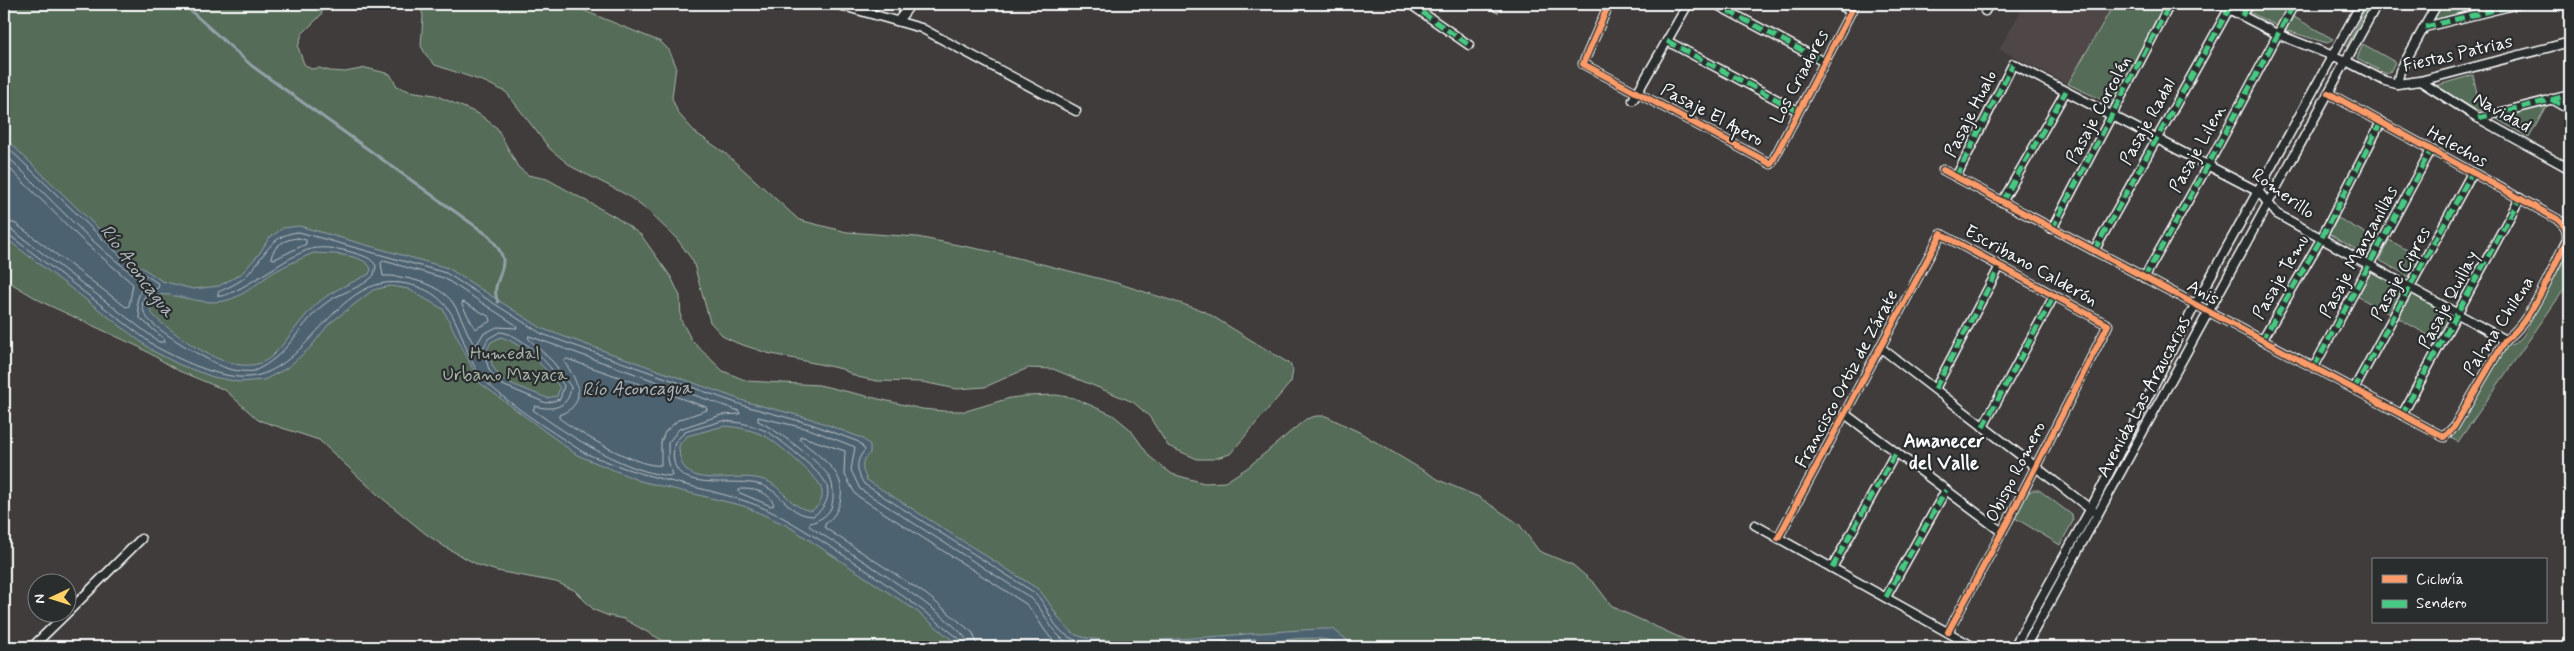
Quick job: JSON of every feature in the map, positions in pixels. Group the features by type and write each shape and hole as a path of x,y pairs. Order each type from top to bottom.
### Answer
{"street":[{"path":"836,4 921,28 1076,111"},
{"path":"898,21 910,4"},
{"path":"1410,4 1469,45"},
{"name":"Pasaje El Apero","path":"1609,4 1583,64 1771,164"},
{"path":"1633,100 1688,4"},
{"path":"1716,4 1824,62"},
{"path":"1837,4 1853,8"},
{"name":"Pasaje Corcolén","path":"2052,229 2113,116 2170,4"},
{"name":"Fiestas Patrias","path":"2219,4 2277,34 2346,61 2384,81 2397,84 2420,81 2570,42"},
{"path":"2242,16 2249,4"},
{"name":"Pasaje Lilen","path":"2144,278 2208,165 2294,4"},
{"name":"Avenida Las Araucarias","path":"2014,647 2090,510 2195,305 2361,4"},
{"name":"Avenida Las Araucarias","path":"2025,647 2207,312 2378,4"},
{"path":"2397,84 2400,71 2437,4"},
{"path":"2425,26 2518,4"},
{"name":"Los Criadores","path":"1771,164 1853,8"},
{"name":"Pasaje Radal","path":"2094,251 2229,9"},
{"path":"1667,41 1798,111"},
{"name":"Romerillo","path":"2014,64 2259,192 2277,214 2505,340"},
{"name":"Pasaje Hualo","path":"1956,177 2014,64"},
{"name":"Navidad","path":"2420,81 2478,118 2570,168"},
{"path":"2002,202 2066,91"},
{"name":"Helechos","path":"2328,93 2557,219 2566,227 2568,232"},
{"path":"2478,118 2570,95"},
{"path":"2551,99 2570,110"},
{"name":"Pasaje Temu","path":"2262,341 2321,239 2381,122"},
{"name":"Pasaje Manzanillas","path":"2314,367 2431,150"},
{"name":"Anis","path":"1943,170 2444,437 2449,434"},
{"name":"Pasaje Cipres","path":"2354,388 2411,288 2472,173"},
{"name":"Pasaje Quillay","path":"2402,414 2459,314 2520,198"},
{"name":"Palma Chilena","path":"2449,434 2505,340 2515,334 2528,315 2567,240 2568,232"},
{"name":"Escribano Calderón","path":"1941,234 2108,325"},
{"name":"Francisco Ortiz de Zárate","path":"1778,538 1941,234"},
{"path":"1935,390 2000,266"},
{"path":"1983,427 2054,296"},
{"name":"Obispo Romero","path":"1948,632 2002,532 2108,325"},
{"path":"1881,348 2035,468 2098,514"},
{"path":"1845,414 2002,532"},
{"path":"1832,568 1896,452"},
{"path":"1886,598 1946,490"},
{"path":"1755,525 1974,647"},
{"path":"78,602 141,539"},
{"path":"32,647 56,624"}],"shaded area":[{"path":"2025,4 2114,4 2068,84 1999,49"}],"green space":[{"name":"Humedal Urbano Mayaca","path":"4,4 319,4 323,8 321,15 302,34 298,47 304,64 311,69 319,68 345,72 366,68 390,74 397,86 409,91 435,95 479,114 497,128 518,167 528,175 547,179 617,218 641,235 671,277 680,296 681,320 692,341 723,371 747,381 819,385 922,409 943,411 966,411 1010,398 1026,396 1056,395 1074,398 1113,415 1130,429 1150,457 1172,474 1204,483 1225,482 1247,468 1306,419 1326,416 1359,432 1441,481 1479,497 1519,524 1539,551 1573,565 1595,584 1611,605 1619,610 1701,647 674,647 624,619 594,610 574,590 556,582 497,571 478,565 445,547 377,494 319,440 258,420 225,390 179,371 139,347 44,303 4,279"},
{"path":"420,4 568,4 661,42 669,50 676,66 672,98 678,113 696,133 725,153 799,220 847,232 917,237 994,252 1117,283 1204,311 1290,364 1293,370 1291,382 1230,454 1213,459 1197,459 1168,446 1149,416 1133,402 1053,369 1028,368 985,387 957,389 922,382 877,381 857,377 842,369 767,353 737,343 724,337 710,322 693,261 677,239 648,211 627,195 572,167 550,149 506,92 485,82 435,65 421,46 423,16"},
{"path":"2114,4 2166,4 2113,105 2068,84"},
{"path":"2255,4 2290,4 2277,26 2251,13"},
{"path":"2368,4 2373,4 2350,45 2346,47"},
{"path":"2442,4 2465,4 2466,11 2432,21"},
{"path":"2292,16 2333,39 2327,43 2284,30"},
{"path":"2363,44 2395,62 2390,72 2386,74 2357,58"},
{"path":"2473,75 2481,111 2475,110 2435,86"},
{"path":"2547,105 2529,138 2495,118"},
{"path":"2338,218 2380,241 2371,258 2329,234"},
{"path":"2389,240 2424,259 2413,279 2379,260"},
{"path":"2570,249 2570,281 2458,442 2451,438 2507,346 2516,343 2523,336"},
{"path":"2370,270 2405,289 2391,315 2357,296"},
{"path":"2412,294 2454,317 2440,342 2398,318"},
{"path":"2033,490 2039,490 2072,515 2073,521 2060,545 2015,518 2028,493"}],"water":[{"name":"Río Aconcagua","path":"4,137 132,261 162,281 193,289 219,286 241,274 259,254 269,238 283,228 299,226 448,268 543,329 747,402 812,419 862,438 870,445 870,453 863,463 867,480 1038,589 1060,620 1076,635 1096,639 1125,641 1333,629 1356,647 1342,647 1335,642 1314,638 1301,638 1257,647 961,647 915,610 788,526 744,506 640,481 577,455 480,383 443,309 408,289 391,286 373,290 329,324 310,348 287,368 264,380 239,382 213,377 180,365 153,351 4,237","holes":["313,253 354,257 362,260 371,269 369,274 337,290 319,302 274,354 263,362 250,365 236,364 207,354 181,338 162,323 154,316 149,307 150,295 159,294 205,302 231,299 244,293 279,269","501,337 527,351 542,365 560,388 557,396 547,398 502,380 493,367 487,350 491,342","724,426 745,429 765,436 795,459 817,481 822,493 821,500 811,511 793,503 771,483 758,478 713,478 688,472 681,462 679,445 687,436"]}],"waterway":[{"path":"183,4 252,66 489,236 499,250 503,260 502,271 496,286 498,302"}],"marked path":[{"path":"1410,4 1469,45"},
{"path":"1493,4 1497,7"},
{"path":"1715,4 1824,62"},
{"path":"1837,4 1851,11"},
{"path":"2052,229 2170,4"},
{"path":"2242,16 2249,4"},
{"path":"2144,278 2208,165 2294,4"},
{"path":"2425,27 2518,4"},
{"path":"2094,251 2229,9"},
{"path":"1667,41 1798,111"},
{"path":"1956,177 2013,64"},
{"path":"2002,202 2066,91"},
{"path":"2478,118 2570,95"},
{"path":"2551,99 2570,110"},
{"path":"2262,341 2321,239 2381,122"},
{"path":"2314,367 2431,150"},
{"path":"2354,389 2472,173"},
{"path":"2402,415 2520,198"},
{"path":"1935,389 2000,266"},
{"path":"1983,427 2054,296"},
{"path":"1832,568 1896,452"},
{"path":"1886,597 1946,490"}],"cycle path":[{"path":"1609,4 1583,64 1771,164 1855,4"},
{"path":"1943,170 2444,437 2454,427 2505,340 2514,333 2532,309 2567,240 2566,230 2557,219 2328,93"},
{"path":"1778,538 1941,234 2108,325 2008,521 1948,632"}],"district":[{"name":"Amanecer del Valle","path":"1944,452"}]}
